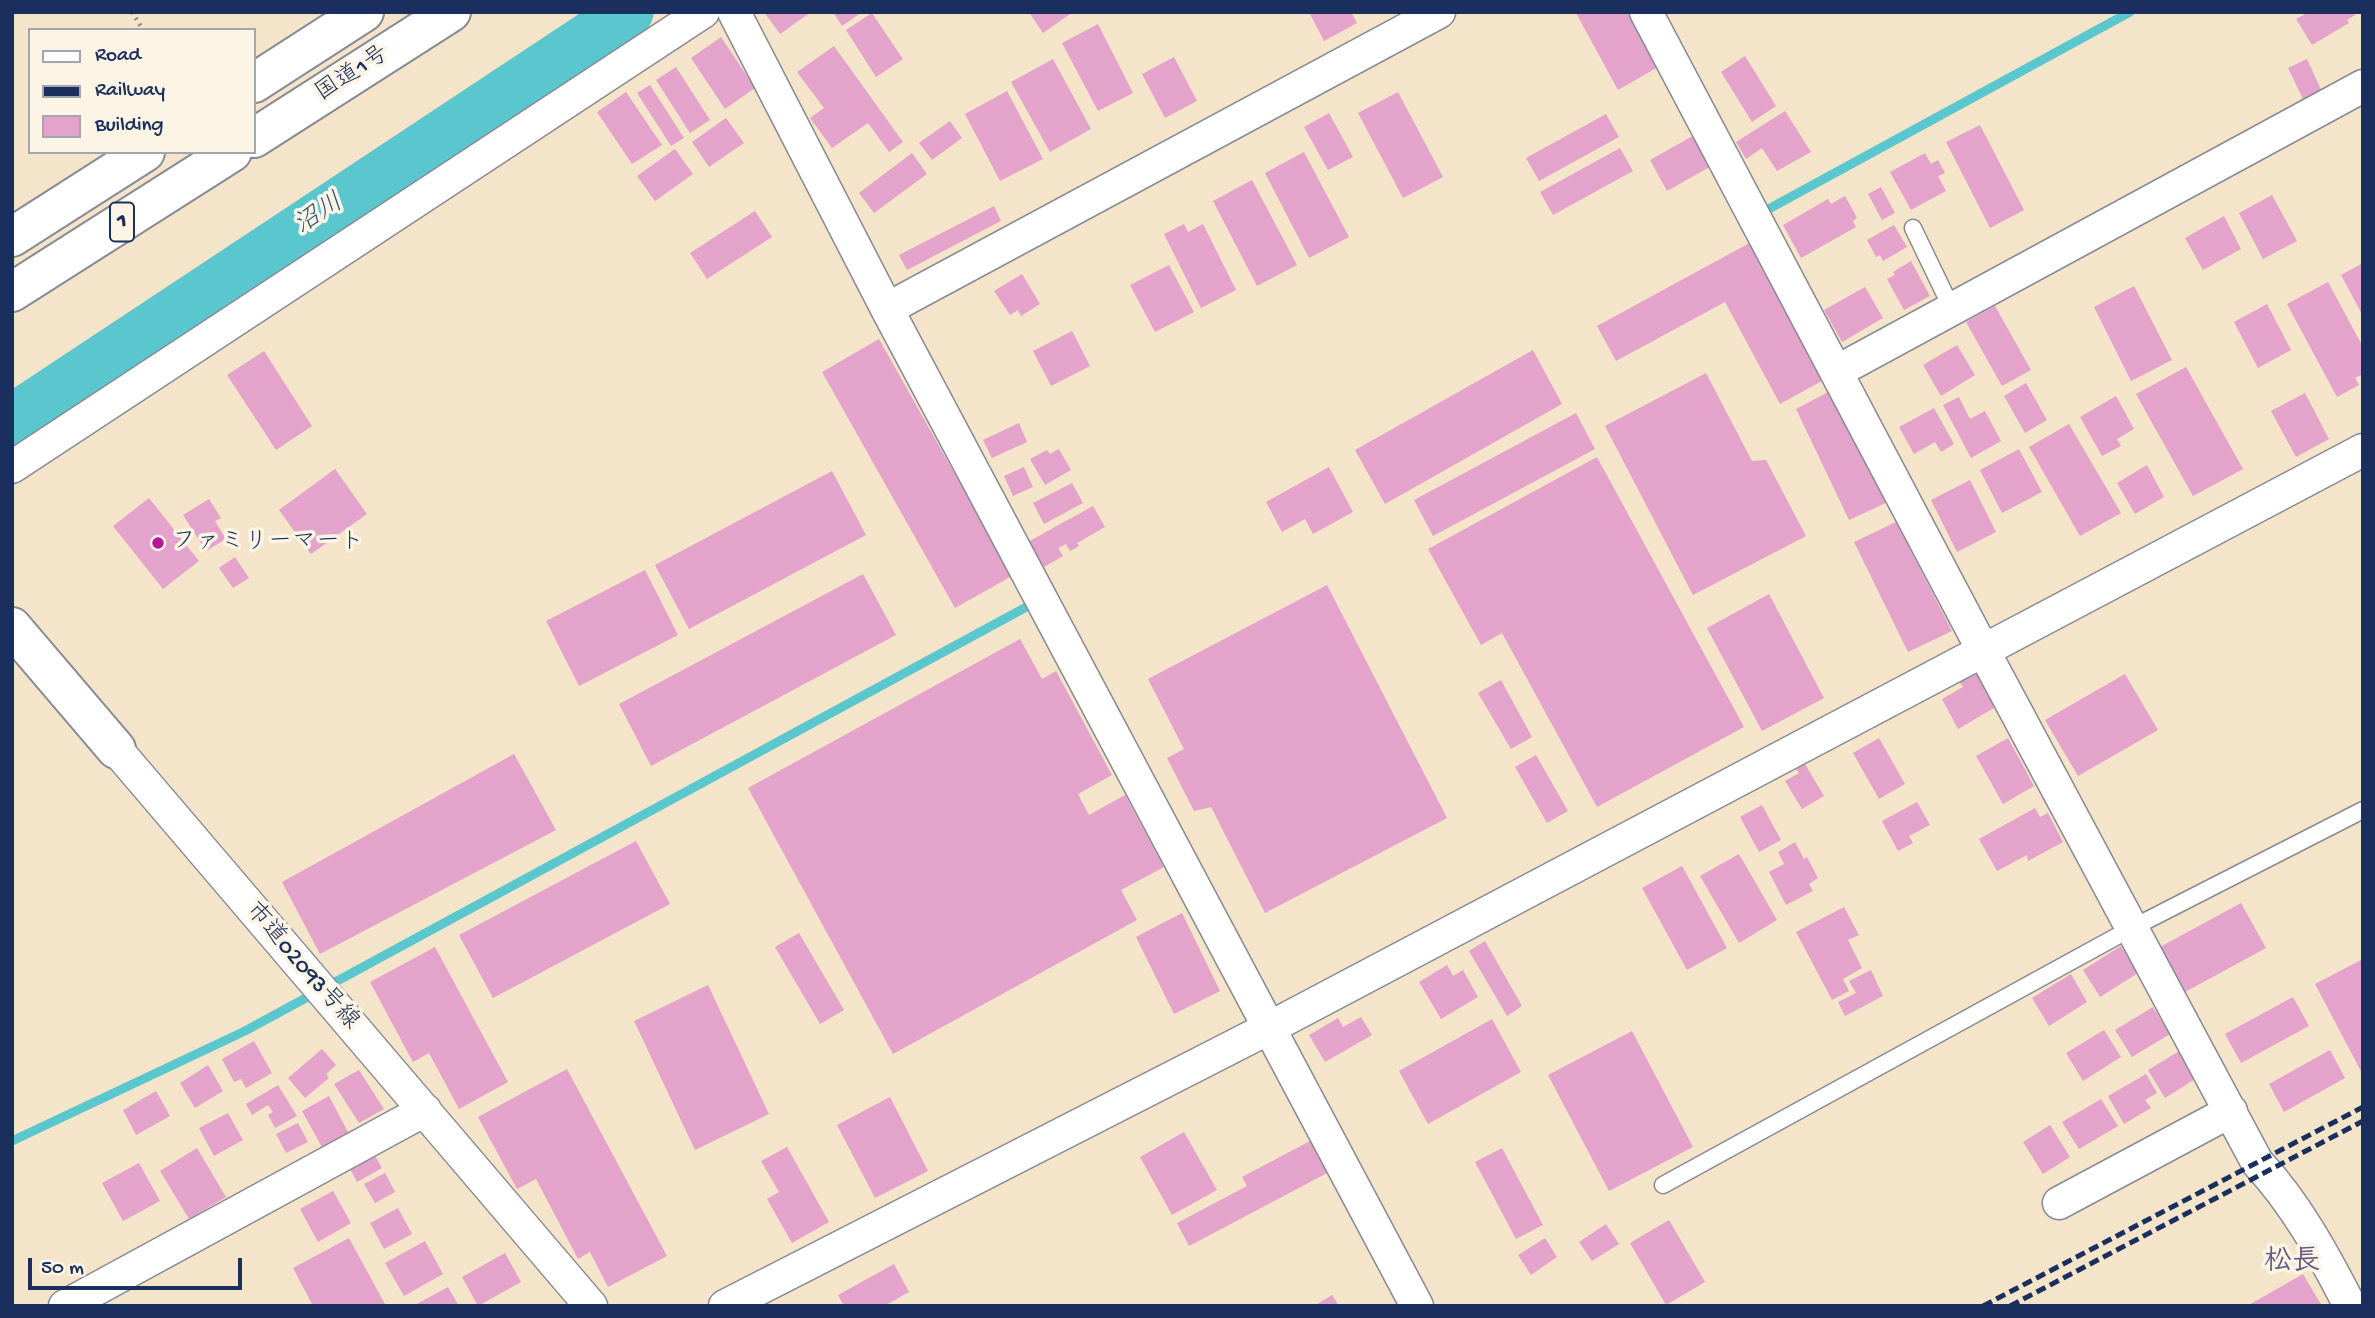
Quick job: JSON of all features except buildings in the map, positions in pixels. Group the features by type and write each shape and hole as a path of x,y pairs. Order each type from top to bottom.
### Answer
{"main road":[{"name":"国道1号","path":"256,82 364,12"},
{"name":"国道1号","path":"256,137 451,12"},
{"name":"1","path":"12,237 142,154"},
{"name":"1","path":"12,292 229,154"},
{"name":"市道02093号線","path":"12,627 116,749"}],"street":[{"path":"12,467 703,12"},
{"path":"734,12 887,309 1417,1306"},
{"path":"887,309 1439,12"},
{"path":"1646,12 2257,1162 2286,1197 2323,1254 2350,1306"},
{"path":"1836,372 2363,86"},
{"path":"725,1306 1269,1028 2363,450"},
{"name":"市道02093号線","path":"116,749 591,1306"},
{"path":"65,1306 425,1110"},
{"path":"2059,1203 2231,1111"}],"lane":[{"path":"1913,228 1952,309"},
{"path":"1663,1185 2132,928 2363,810"}],"path":[{"path":"132,12 142,28"}],"waterway":[{"name":"沼川","path":"12,420 628,12"},
{"path":"1765,211 2130,12"},
{"path":"12,1141 245,1031 1030,605"}],"railway":[{"path":"1983,1306 2363,1107"},
{"path":"2010,1306 2363,1121"}],"place":[{"name":"ファミリーマート","path":"158,543"}],"district":[{"name":"松長","path":"2292,1264"}]}
